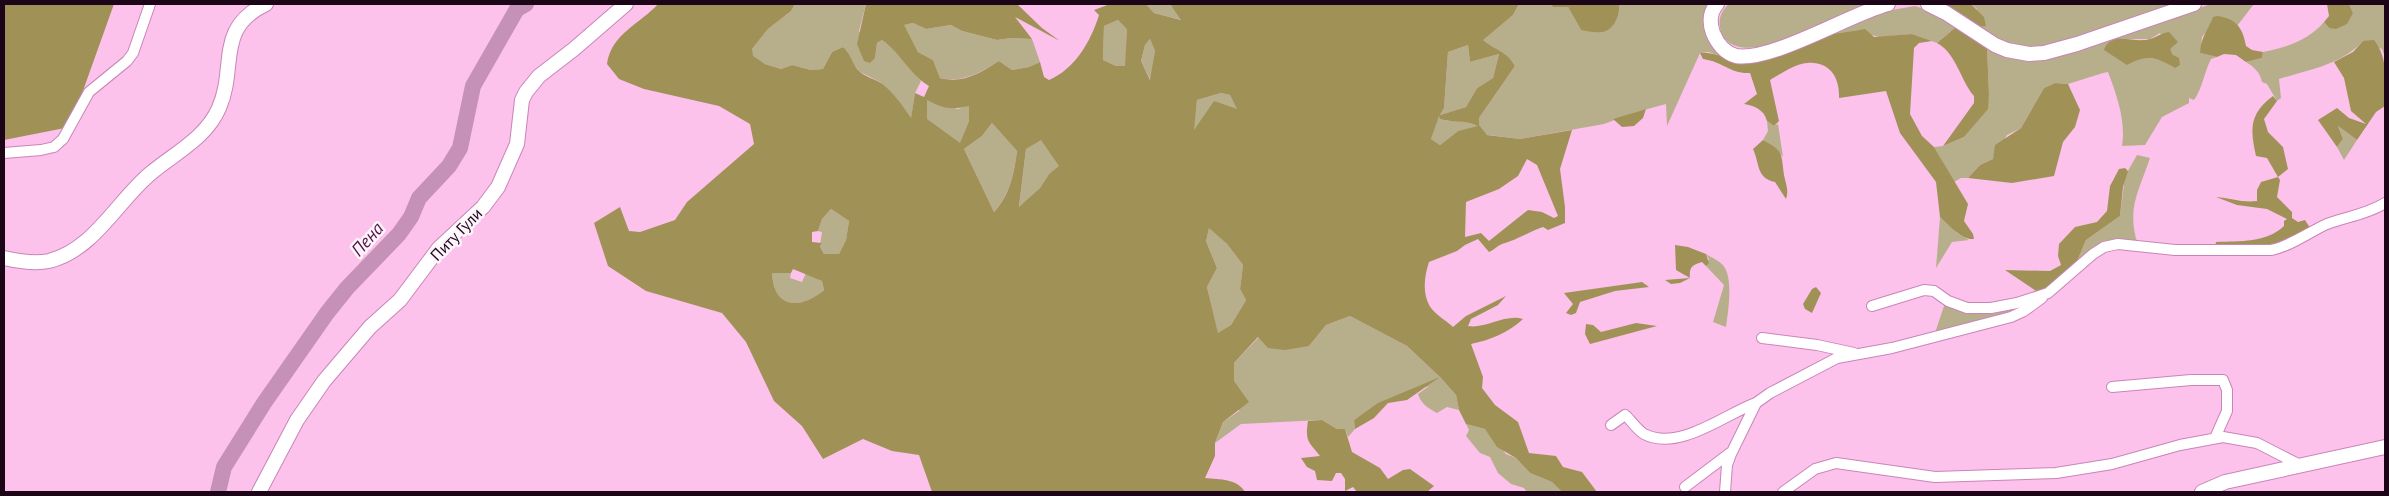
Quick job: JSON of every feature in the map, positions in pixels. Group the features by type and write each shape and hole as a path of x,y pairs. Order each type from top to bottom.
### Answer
{"street":[{"path":"4,153 42,150 54,147 63,139 89,92 127,61 133,52 150,4"},
{"path":"4,258 21,261 49,261 75,248 99,228 151,173 183,150 206,128 219,108 230,44 238,24 254,9 266,4"},
{"name":"Питу Гули","path":"259,492 297,420 324,381 370,327 400,300 439,248 483,207 498,187 517,144 522,100 526,92 539,76 574,49 626,4"},
{"path":"1717,4 1710,19 1714,35 1727,52 1741,56 1753,55 1781,47 1888,4"},
{"path":"1928,4 1946,12 2000,48 2029,54 2044,53 2077,44 2194,4"},
{"path":"1611,425 1625,415 1642,432 1653,437 1666,438 1711,426 1830,362 2011,317 2030,308 2093,254 2109,246 2130,244 2194,251 2271,250 2326,225 2385,204"},
{"path":"1872,306 1924,290 1934,291 1958,306 1973,308 2008,305 2048,293"},
{"path":"1762,338 1816,345 1860,354"},
{"path":"2112,387 2191,380 2222,380 2228,390 2228,411 2215,438"},
{"path":"1725,492 1727,465 1756,403"},
{"path":"1783,492 1815,469 1836,463 1926,477 2056,473 2107,465 2215,438 2232,438 2256,443 2298,464"},
{"path":"2202,492 2225,482 2298,464 2385,447"},
{"path":"1685,487 1732,452"}],"shaded area":[{"path":"4,4 114,4 70,127 4,140"},
{"path":"658,4 795,4 791,11 768,29 752,49 753,56 765,64 781,69 792,65 811,70 823,69 832,52 843,47 860,72 886,87 898,99 911,118 915,93 924,97 929,86 916,76 882,40 877,43 875,58 870,63 864,61 857,44 866,4 1017,4 1042,28 1060,41 1015,17 1032,39 1012,38 997,40 962,31 951,25 926,29 913,23 904,25 918,52 933,60 940,78 956,80 971,76 999,61 1012,70 1029,67 1040,62 1044,77 1049,80 1067,69 1087,44 1099,15 1094,10 1110,4 1146,4 1154,13 1181,20 1170,4 1519,4 1513,15 1483,40 1508,57 1515,66 1479,118 1479,125 1487,135 1520,139 1572,130 1560,169 1565,223 1548,230 1543,227 1502,244 1489,252 1478,239 1457,251 1429,262 1425,279 1425,291 1431,308 1453,327 1466,316 1506,296 1498,305 1471,319 1468,326 1482,325 1510,318 1523,319 1498,335 1471,344 1483,377 1482,388 1495,405 1518,422 1529,453 1556,456 1563,467 1582,472 1597,492 1562,492 1552,482 1530,473 1516,458 1497,447 1485,429 1466,424 1459,410 1456,395 1407,346 1350,316 1326,325 1309,346 1285,350 1268,348 1258,337 1234,363 1234,381 1249,402 1223,422 1215,443 1215,456 1205,478 1233,482 1242,487 1245,492 932,492 919,455 892,451 863,439 823,459 802,426 774,401 746,342 722,313 646,291 608,266 594,223 620,207 629,231 640,232 675,220 687,202 754,144 750,124 719,106 644,89 619,79 607,64 614,45 620,37","holes":["1118,20 1127,29 1125,66 1116,66 1103,60 1104,26","1150,39 1155,51 1150,80 1141,61 1145,45","1468,45 1470,62 1499,54 1493,78 1477,88 1466,107 1440,115 1444,108 1448,52","1221,93 1230,95 1237,109 1214,101 1194,130 1197,100","927,100 948,108 969,106 969,121 960,143 927,119","1439,116 1440,119 1478,126 1458,131 1440,145 1431,139","992,123 1017,151 1008,191 994,212 964,149 982,136","1041,140 1059,166 1049,174 1040,188 1019,207 1026,149","1527,159 1537,165 1558,216 1554,218 1542,212 1528,210 1489,241 1481,233 1465,237 1466,202 1499,189 1518,176","831,209 849,221 846,240 839,254 824,254 820,246 822,243 812,242 812,232 818,231 822,219","1209,228 1227,244 1243,265 1240,289 1246,300 1231,325 1218,333 1207,287 1217,268 1206,241","793,269 822,281 824,290 806,301 798,303 783,299 778,294 772,273 791,273"]},
{"path":"795,4 866,4 859,31 875,58 877,43 882,40 890,45 921,81 915,93 911,119 880,82 860,72 843,47 832,52 823,69 811,70 792,65 781,69 765,64 752,56 752,49 768,29 791,11"},
{"path":"1146,4 1170,4 1182,20 1154,13"},
{"path":"1519,4 1551,4 1553,7 1568,7 1581,30 1619,7 1619,4 1709,4 1708,38 1720,56 1709,52 1700,53 1667,126 1666,104 1633,113 1604,124 1520,139 1458,131 1440,145 1431,139 1440,115 1440,119 1447,121 1455,119 1479,125 1479,118 1515,66 1504,54 1482,40 1513,15"},
{"path":"1551,4 1619,4 1619,8 1613,26 1606,31 1596,32 1581,30 1568,7 1553,7"},
{"path":"1729,4 1865,4 1787,39 1764,46 1744,48 1729,42 1720,28 1721,14"},
{"path":"1943,4 1971,4 1984,17 1986,26 1976,27"},
{"path":"1971,4 2177,4 2093,35 2046,47 2026,48 2010,46 1976,27 1977,9"},
{"path":"2211,4 2254,4 2237,26 2211,23 2210,28 2202,37 2200,53 2217,57 2211,59 2197,96 2194,100 2189,98 2189,103 2162,117 2145,145 2122,146 2122,118 2108,72 2068,84 2055,83 2044,88 2021,128 2007,135 1993,159 1980,165 1968,178 1961,178 1954,182 1934,147 1943,146 1964,137 1987,109 1989,94 1987,47 2017,58 2027,59 2068,54","holes":["2160,33 2173,55 2175,68 2161,60 2143,57 2126,39 2150,39"]},
{"path":"2327,4 2349,4 2353,13 2347,24 2336,29 2329,28 2324,22 2329,16"},
{"path":"2349,4 2385,4 2385,57 2382,49 2363,41 2345,56 2324,66 2279,79 2281,98 2277,101 2267,84 2262,82 2260,75 2246,62 2262,58 2263,52 2280,48 2304,38 2324,22 2329,28 2353,13"},
{"path":"1915,6 1933,12 1956,27 1937,43 1912,34 1880,37 1840,34 1820,37 1886,11"},
{"path":"2213,17 2229,19 2238,25 2246,46 2252,50 2263,52 2262,58 2246,62 2236,55 2224,54 2217,57 2200,53 2201,43"},
{"path":"1118,20 1127,28 1126,66 1116,66 1103,60 1104,26"},
{"path":"913,23 926,29 951,25 962,31 997,40 1012,38 1032,39 1040,62 1029,67 1012,70 999,61 971,76 956,79 940,78 933,60 918,52 903,25"},
{"path":"1956,27 1987,47 1988,109 1964,137 1943,146 1974,103 1974,96 1965,83 1954,60 1937,43"},
{"path":"1865,29 1874,37 1912,34 1932,41 1919,43 1914,48 1910,114 1922,136 1934,147 1968,204 1964,221 1973,234 1974,239 1960,235 1940,217 1936,182 1900,133 1886,91 1839,98 1838,83 1832,72 1827,68 1815,63 1797,65 1770,80 1779,121 1774,126 1767,121 1761,111 1744,104 1757,94 1750,73 1737,72 1703,59 1700,53 1743,62 1759,61 1776,56 1819,37"},
{"path":"2169,32 2178,42 2170,49 2173,55 2179,58 2180,65 2175,68 2151,58 2141,59 2127,65 2104,50 2107,44 2117,39 2144,40"},
{"path":"1150,39 1155,51 1151,81 1141,61 1145,45"},
{"path":"2374,40 2379,47 2384,63 2385,106 2376,112 2357,140 2338,126 2343,139 2337,147 2318,120 2337,108 2349,118 2366,124 2351,111 2344,78 2334,62 2353,52 2363,41"},
{"path":"1468,45 1470,62 1499,54 1493,78 1477,88 1466,107 1440,115 1444,108 1448,52"},
{"path":"2055,83 2068,84 2080,110 2075,127 2063,142 2054,176 2012,183 1968,178 1980,165 1993,159 1995,145 2021,128 2044,88"},
{"path":"1221,93 1230,95 1238,110 1193,132 1197,100"},
{"path":"2273,96 2277,101 2264,119 2268,132 2283,147 2288,169 2278,177 2267,158 2256,156 2252,130 2255,116 2259,109"},
{"path":"927,100 958,109 969,105 969,121 960,144 926,119"},
{"path":"1646,109 1643,118 1634,126 1622,127 1613,119"},
{"path":"1767,121 1774,126 1778,124 1783,157 1773,146 1763,140 1768,131"},
{"path":"992,123 1017,151 1008,191 994,212 964,149 982,136"},
{"path":"2338,126 2357,140 2344,160 2337,147 2343,139"},
{"path":"1041,139 1060,166 1049,174 1040,188 1019,208 1026,149"},
{"path":"1763,140 1775,147 1782,158 1787,187 1786,199 1775,182 1765,177 1760,170 1753,149"},
{"path":"2137,155 2150,158 2135,200 2133,221 2138,245 2118,244 2072,273 2086,240 2120,216 2125,176"},
{"path":"2125,168 2128,171 2123,187 2120,216 2086,240 2072,273 2042,295 2005,270 2050,271 2061,265 2058,256 2059,244 2075,227 2097,222 2107,211 2110,186 2119,169"},
{"path":"2278,177 2280,180 2277,197 2292,212 2292,218 2298,222 2305,220 2312,231 2285,246 2214,251 2216,242 2261,238 2277,232 2284,226 2284,221 2287,219 2267,209 2237,205 2216,197 2257,201 2257,190 2261,182"},
{"path":"831,209 849,221 846,240 839,254 824,254 820,245 822,232 818,231 822,219"},
{"path":"1940,217 1957,233 1969,240 1952,242 1936,268"},
{"path":"1209,227 1227,244 1243,265 1240,289 1246,300 1231,325 1218,334 1207,287 1217,268 1206,241"},
{"path":"1675,245 1688,247 1706,254 1709,263 1706,266 1702,262 1694,265 1690,271 1690,278 1676,270"},
{"path":"1706,254 1721,263 1725,268 1729,281 1726,327 1713,322 1724,285 1706,266 1709,259"},
{"path":"772,273 791,273 790,278 802,282 806,273 822,281 824,290 806,301 790,302 778,294"},
{"path":"1690,278 1680,283 1671,284 1665,280"},
{"path":"1642,282 1649,287 1615,291 1580,302 1576,313 1571,315 1566,313 1573,304 1564,293"},
{"path":"1816,287 1821,293 1812,313 1805,309 1803,304 1812,289"},
{"path":"1943,298 1953,303 2030,308 1934,336 1944,306"},
{"path":"1350,316 1407,346 1456,395 1459,410 1447,407 1437,413 1425,405 1418,394 1429,386 1408,392 1372,408 1354,420 1355,429 1348,437 1345,429 1337,429 1322,420 1241,424 1215,443 1223,422 1239,411 1234,381 1234,363 1259,337 1309,346 1326,325"},
{"path":"1636,323 1657,326 1590,344 1585,334 1586,324 1593,325 1601,332"},
{"path":"1440,377 1407,400 1388,403 1374,418 1355,429 1354,420 1378,403"},
{"path":"1322,420 1337,429 1345,429 1352,452 1380,468 1388,479 1403,470 1410,469 1434,486 1427,492 1357,492 1353,487 1345,491 1345,479 1341,473 1336,473 1332,481 1317,480 1315,471 1307,467 1301,458 1320,456 1308,440 1307,428 1308,421"},
{"path":"1466,424 1485,429 1506,454 1516,458 1530,473 1552,482 1562,492 1527,492 1524,488 1511,484 1498,473 1490,457 1480,453 1466,436 1469,430"}],"waterway":[{"name":"Пена","path":"218,492 224,467 264,403 327,313 347,288 399,234 411,217 419,198 449,166 460,148 473,86 517,9 526,4"}]}
